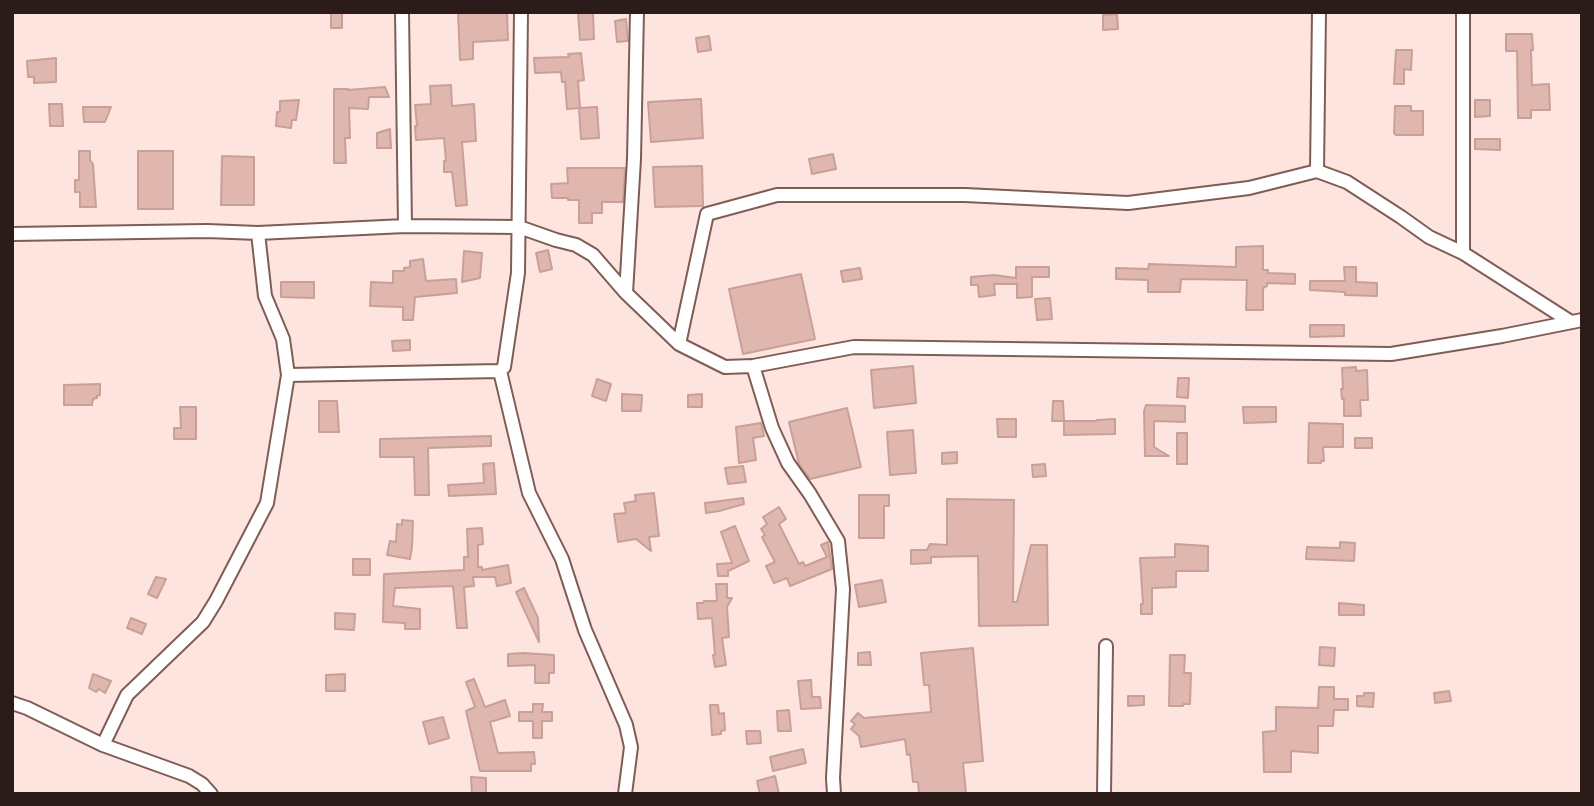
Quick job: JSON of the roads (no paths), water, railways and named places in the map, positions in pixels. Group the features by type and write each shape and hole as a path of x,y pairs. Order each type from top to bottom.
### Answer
{"street":[{"path":"402,12 405,226"},
{"path":"288,375 500,371 504,367 518,273 521,12"},
{"path":"626,293 634,159 637,12"},
{"path":"1317,171 1319,12"},
{"path":"1462,253 1463,12"},
{"path":"679,345 707,214 777,195 965,195 1128,203 1249,188 1317,171 1347,183 1429,237 1462,253 1577,321"},
{"path":"12,234 206,230 258,233 405,226 519,227 576,245 593,255 626,293 679,345 725,366 753,366 854,347 1391,355 1502,337 1577,321"},
{"path":"103,745 127,695 203,622 267,503 288,375 283,339 265,296 258,233"},
{"path":"753,366 772,428 788,463 838,541 843,589 834,794"},
{"path":"500,371 528,492 562,559 585,630 626,725 631,747 625,794"},
{"path":"1104,794 1106,646"},
{"path":"12,703 103,745 189,776 211,794"}]}
